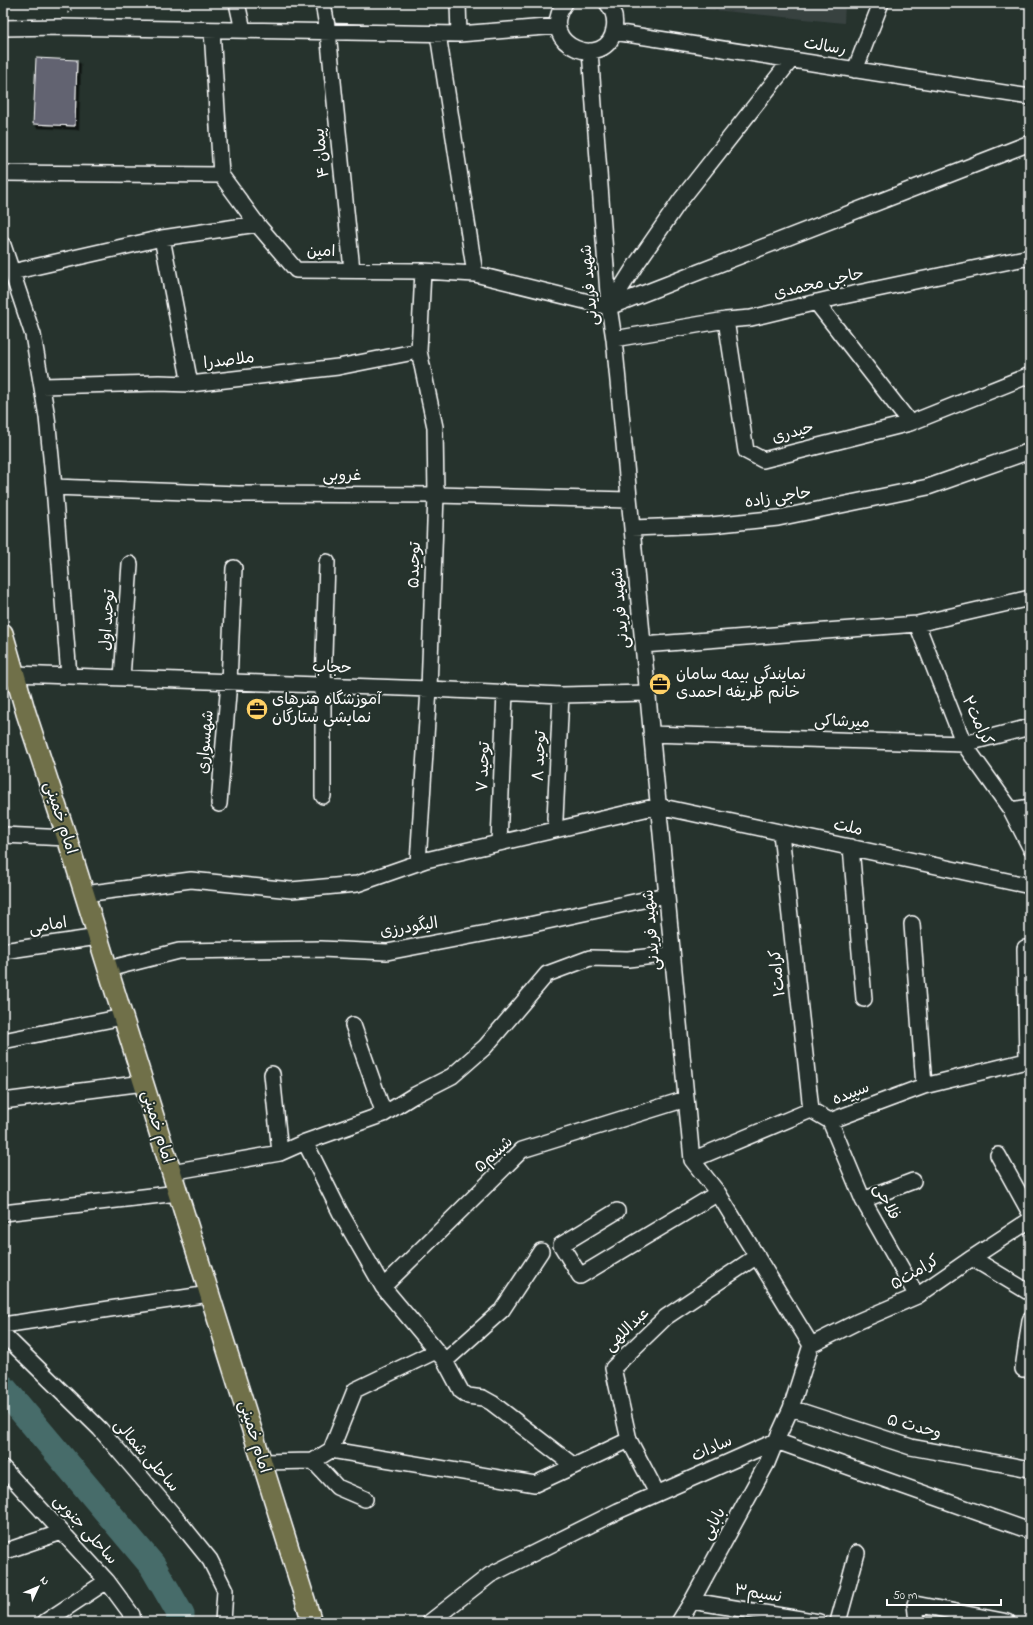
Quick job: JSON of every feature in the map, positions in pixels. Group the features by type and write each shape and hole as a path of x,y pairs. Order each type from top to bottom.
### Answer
{"main road":[{"name":"امام خمینی","path":"3,634 26,713 67,838 312,1622"}],"street":[{"path":"237,3 243,30"},
{"name":"پیمان ۴","path":"323,3 328,32 352,270"},
{"path":"458,3 459,34"},
{"path":"565,3 558,17 560,35 569,45 581,51 590,52 598,50 605,45 614,32 614,12 607,3"},
{"path":"855,70 881,3"},
{"path":"3,18 59,27"},
{"path":"3,28 59,27 459,34 558,26"},
{"path":"3,173 221,175 212,30"},
{"name":"رسالت","path":"614,32 1030,97"},
{"path":"438,34 475,274"},
{"name":"شهید فریدنی","path":"590,52 609,307 614,339 692,1160"},
{"path":"609,307 635,266 680,201 792,60"},
{"path":"609,307 1030,143"},
{"name":"امین","path":"221,175 257,224 296,270 423,271 475,274 609,307"},
{"path":"12,272 162,238 257,224"},
{"path":"162,238 190,384"},
{"path":"3,245 33,335 47,417 69,676"},
{"name":"حاجی محمدی","path":"614,339 726,320 751,318 816,302 1025,258 1030,259"},
{"name":"توحید۵","path":"418,863 429,689 436,495 435,427 419,351 423,271"},
{"path":"816,302 910,423 1030,375"},
{"name":"حیدری","path":"726,320 746,451 763,460 910,423"},
{"name":"ملاصدرا","path":"42,386 158,383 190,384 338,367 419,351"},
{"name":"حاجی زاده","path":"632,528 711,525 778,518 928,487 1030,450"},
{"name":"غروبی","path":"54,487 238,494 436,495 629,500"},
{"path":"323,796 323,686 327,562"},
{"name":"توحید اول","path":"122,678 130,564"},
{"name":"شهسواری","path":"219,804 228,682 234,568"},
{"path":"643,645 917,624 1030,598"},
{"name":"کرامت۲","path":"917,624 964,744 1011,810 1030,847"},
{"name":"حجاب","path":"15,674 561,695 647,693"},
{"name":"توحید ۷","path":"499,843 505,692"},
{"name":"توحید ۸","path":"555,819 561,695"},
{"name":"میرشاکی","path":"651,734 964,744 1030,727"},
{"path":"84,894 191,880 291,890 357,884 418,863 658,806"},
{"name":"ملت","path":"658,806 1030,886"},
{"path":"1011,810 1030,807"},
{"name":"کرامت۱","path":"781,832 811,1110"},
{"path":"3,835 67,838"},
{"path":"851,848 864,999"},
{"name":"الیگودرزی","path":"108,969 179,951 321,949 387,952 529,925 666,895"},
{"path":"912,924 924,1086"},
{"name":"امامی","path":"3,951 98,937"},
{"path":"1025,948 1028,1060"},
{"path":"171,1172 280,1153 305,1142 384,1114 413,1096 452,1076 485,1047 547,974 590,958 628,959 672,954"},
{"path":"3,1041 123,1017"},
{"path":"354,1025 384,1114"},
{"name":"سپیده","path":"811,1110 830,1121 924,1086 1028,1060"},
{"path":"272,1074 280,1153"},
{"path":"3,1101 144,1083"},
{"name":"شبنم۵","path":"383,1287 522,1150 686,1099"},
{"path":"811,1110 692,1160 718,1194 811,1345"},
{"name":"فلاحی","path":"830,1121 863,1200 917,1296"},
{"path":"305,1142 340,1212 383,1287 441,1356 461,1391 468,1396 483,1398 492,1403 574,1466"},
{"path":"998,1155 1030,1213"},
{"path":"863,1200 913,1181"},
{"path":"3,1213 178,1193"},
{"path":"617,1211 561,1245 580,1276 718,1194"},
{"name":"کرامت۵","path":"811,1345 857,1322 917,1296 1030,1220"},
{"path":"262,1462 313,1461 331,1450 355,1390 441,1356 502,1310 541,1251"},
{"name":"عبداللهی","path":"657,1493 629,1440 613,1368 666,1317 756,1256"},
{"path":"972,1258 1030,1293"},
{"path":"3,1325 209,1294"},
{"path":"1023,1370 1030,1320"},
{"name":"ساحلی شمالی","path":"3,1334 100,1429 210,1560 225,1590 223,1622"},
{"name":"بابایی","path":"678,1622 692,1601 767,1463 791,1408 811,1345"},
{"name":"وحدت ۵","path":"791,1408 911,1447 1030,1469"},
{"path":"331,1450 535,1484 629,1440"},
{"path":"776,1440 1030,1530"},
{"name":"سادات","path":"433,1621 490,1575 618,1511 776,1440"},
{"path":"313,1461 338,1487 365,1499"},
{"name":"ساحلی جنوبی","path":"3,1468 107,1581 132,1615 133,1622"},
{"path":"3,1552 62,1532"},
{"path":"838,1622 857,1553"},
{"path":"45,1622 107,1581"},
{"name":"نسیم۳","path":"692,1601 818,1622"},
{"path":"917,1622 915,1604 1008,1622"}],"shaded area":[{"path":"652,3 845,3 844,23 653,4"}],"building":[{"path":"36,58 77,60 75,126 33,124"}],"waterway":[{"path":"3,1388 152,1565 181,1615 179,1622"}],"place":[{"name":"نمایندگی بیمه سامان خانم ظریفه احمدی","path":"660,684"},
{"name":"آموزشگاه هنرهای نمایشی ستارگان","path":"257,709"}]}
